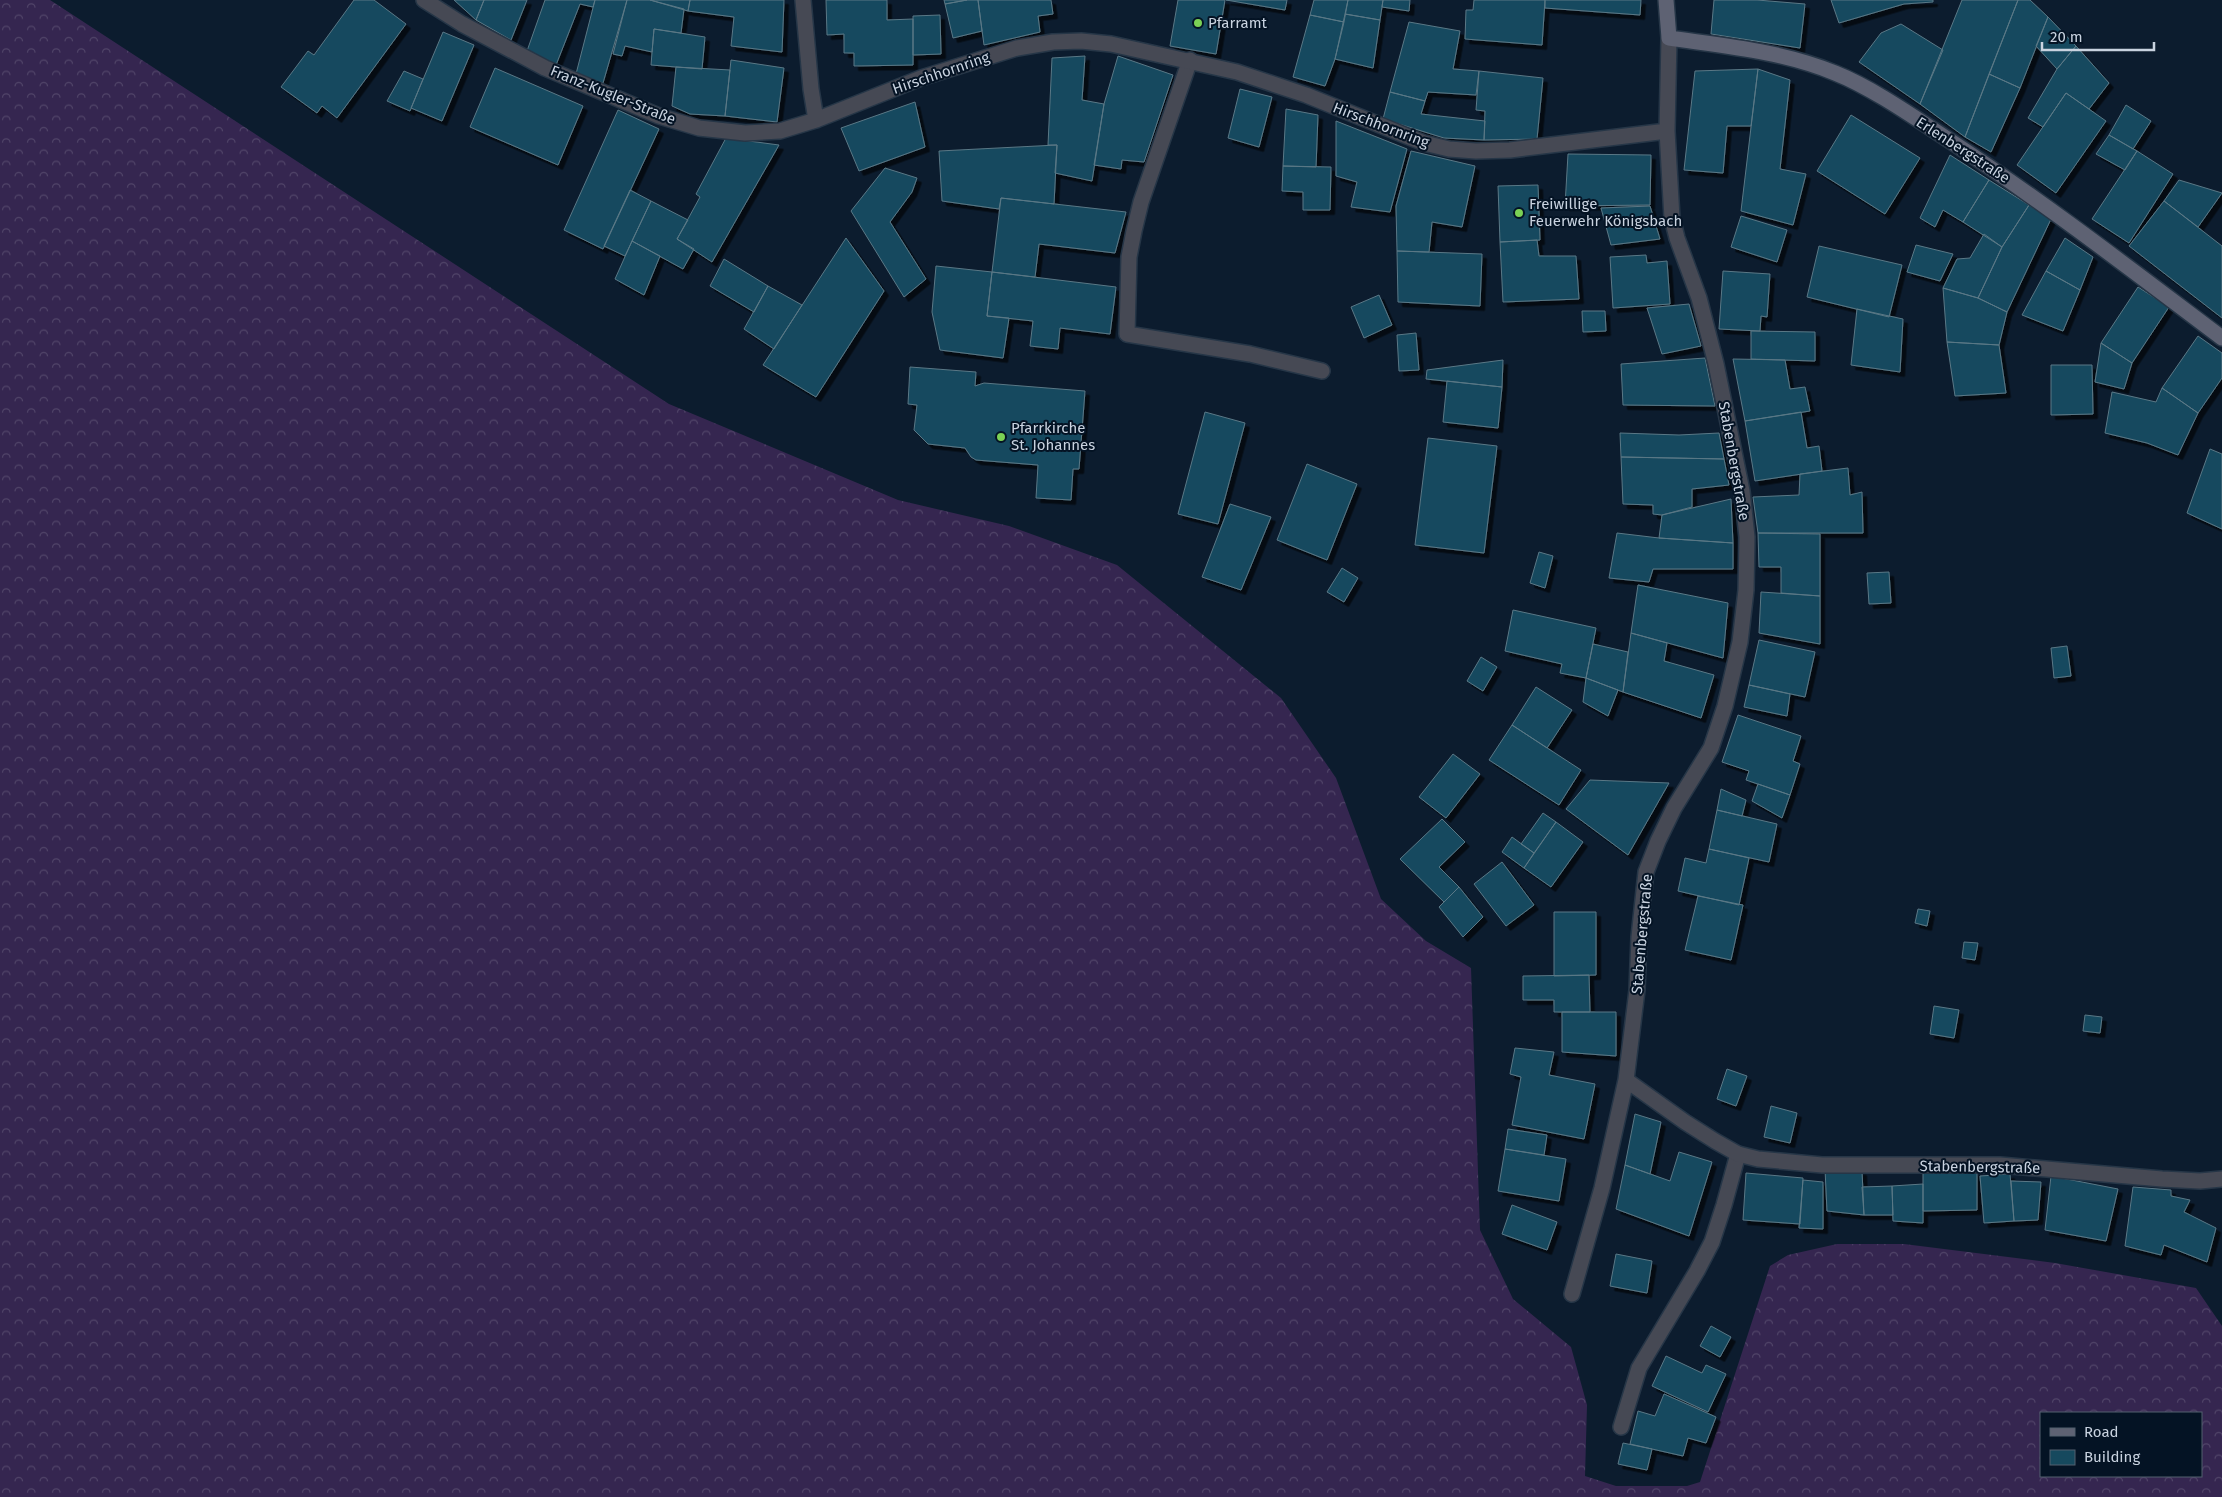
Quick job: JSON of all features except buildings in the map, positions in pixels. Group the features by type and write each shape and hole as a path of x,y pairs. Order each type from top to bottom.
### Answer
{"street":[{"name":"Franz-Kugler-Straße","path":"424,0 462,24 545,68 659,116 699,128 745,133 780,131 816,120"},
{"path":"803,0 810,89 816,120"},
{"path":"1666,0 1668,38"},
{"name":"Stabenbergstraße","path":"1572,1294 1602,1188 1626,1080 1646,872 1674,808 1711,748 1725,706 1740,642 1746,590 1747,537 1742,491 1716,364 1701,307 1672,218 1667,131 1668,38"},
{"name":"Erlenbergstraße","path":"1668,38 1760,51 1835,73 1858,84 2017,184 2222,338"},
{"name":"Hirschhornring","path":"816,120 921,78 1017,48 1081,40 1190,60 1237,72 1306,95 1399,134 1449,149 1476,151 1510,150 1667,131"},
{"path":"1190,60 1141,202 1134,232 1129,257 1128,334 1267,357 1322,371"},
{"name":"Stabenbergstraße","path":"1626,1080 1685,1122 1738,1154 1785,1163 1822,1165 2000,1165 2162,1179 2200,1181 2222,1179"},
{"path":"1622,1427 1639,1368 1697,1271 1712,1242 1738,1154"}],"green space":[{"path":"0,0 50,0 669,404 898,500 1009,526 1117,565 1281,698 1336,778 1381,899 1426,941 1471,968 1480,1230 1513,1299 1571,1347 1587,1405 1585,1476 1616,1486 1687,1486 1700,1482 1770,1266 1788,1255 1837,1244 1904,1244 2055,1263 2196,1288 2222,1326 2222,1497 0,1497"}],"place":[{"name":"Pfarramt","path":"1198,23"},
{"name":"Freiwillige Feuerwehr Königsbach","path":"1519,213"},
{"name":"Pfarrkirche St. Johannes","path":"1001,437"}]}
